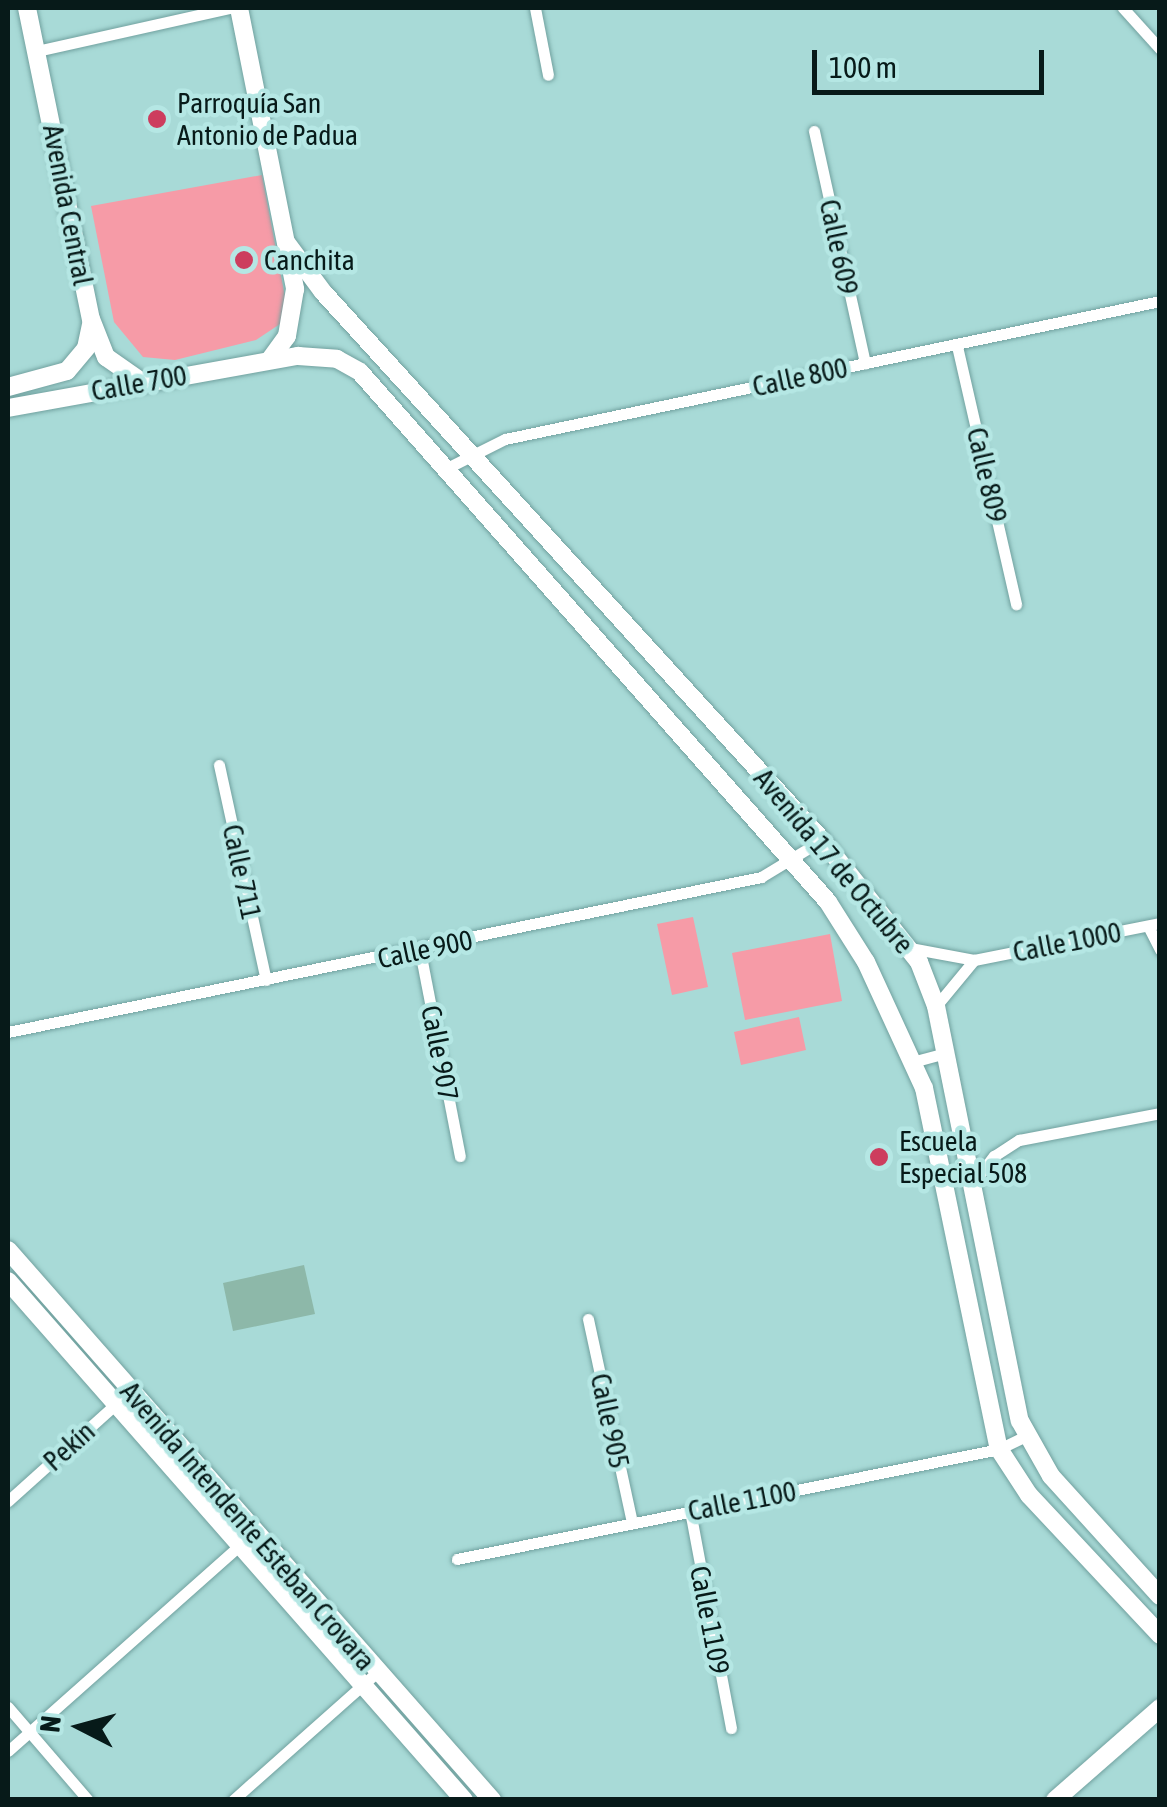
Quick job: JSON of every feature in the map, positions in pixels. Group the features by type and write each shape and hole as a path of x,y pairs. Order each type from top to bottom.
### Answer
{"main road":[{"name":"Avenida Central","path":"27,8 92,320 106,357 142,382"},
{"path":"239,8 296,304 270,360"},
{"name":"Avenida 17 de Octubre","path":"286,242 322,292 473,452 822,840 910,948 936,1006 1026,1436 1051,1476 1160,1596"},
{"name":"Calle 700","path":"8,388 68,371 86,348 92,320"},
{"name":"Avenida 17 de Octubre","path":"270,360 317,356 350,364 447,468 791,862 866,962 916,1061 999,1449 1029,1494 1160,1635"},
{"name":"Calle 700","path":"8,408 270,360"},
{"name":"Avenida Intendente Esteban Crovara","path":"8,1250 123,1397"},
{"name":"Avenida Intendente Esteban Crovara","path":"8,1281 123,1397 248,1538 492,1800"},
{"name":"Avenida Intendente Esteban Crovara","path":"248,1538 361,1685 464,1800"},
{"path":"1056,1800 1160,1708"}],"street":[{"path":"38,51 230,8"},
{"path":"535,8 548,75"},
{"path":"1123,8 1160,49"},
{"name":"Calle 609","path":"814,131 865,364"},
{"name":"Calle 800","path":"447,468 473,452 1160,302"},
{"name":"Calle 809","path":"957,346 1016,604"},
{"name":"Calle 711","path":"219,765 266,980"},
{"name":"Calle 900","path":"13,1032 420,951 761,877 822,840"},
{"path":"1154,924 1160,950"},
{"name":"Calle 1000","path":"910,948 974,960 1154,924"},
{"name":"Calle 907","path":"420,951 460,1156"},
{"name":"Calle 1000","path":"936,1006 974,960"},
{"path":"916,1061 945,1053"},
{"path":"971,1186 1019,1140 1160,1113"},
{"name":"Calle 905","path":"588,1319 632,1523"},
{"name":"Pekín","path":"8,1501 123,1397"},
{"name":"Calle 1100","path":"457,1560 999,1449 1026,1436"},
{"name":"Calle 1109","path":"690,1512 731,1728"},
{"path":"8,1751 248,1538"},
{"path":"233,1800 376,1672"},
{"path":"8,1707 88,1800"}],"shaded area":[{"path":"262,175 287,307 280,324 256,340 175,360 143,357 114,322 91,206"},
{"path":"693,917 708,987 672,995 657,924"},
{"path":"830,934 842,1001 745,1020 732,953"},
{"path":"799,1017 806,1050 741,1065 734,1032"}],"building":[{"path":"304,1265 315,1314 233,1331 223,1283"}],"place":[{"name":"Parroquía San Antonio de Padua","path":"157,119"},
{"name":"Canchita","path":"244,260"},
{"name":"Escuela Especial 508","path":"879,1157"}]}
